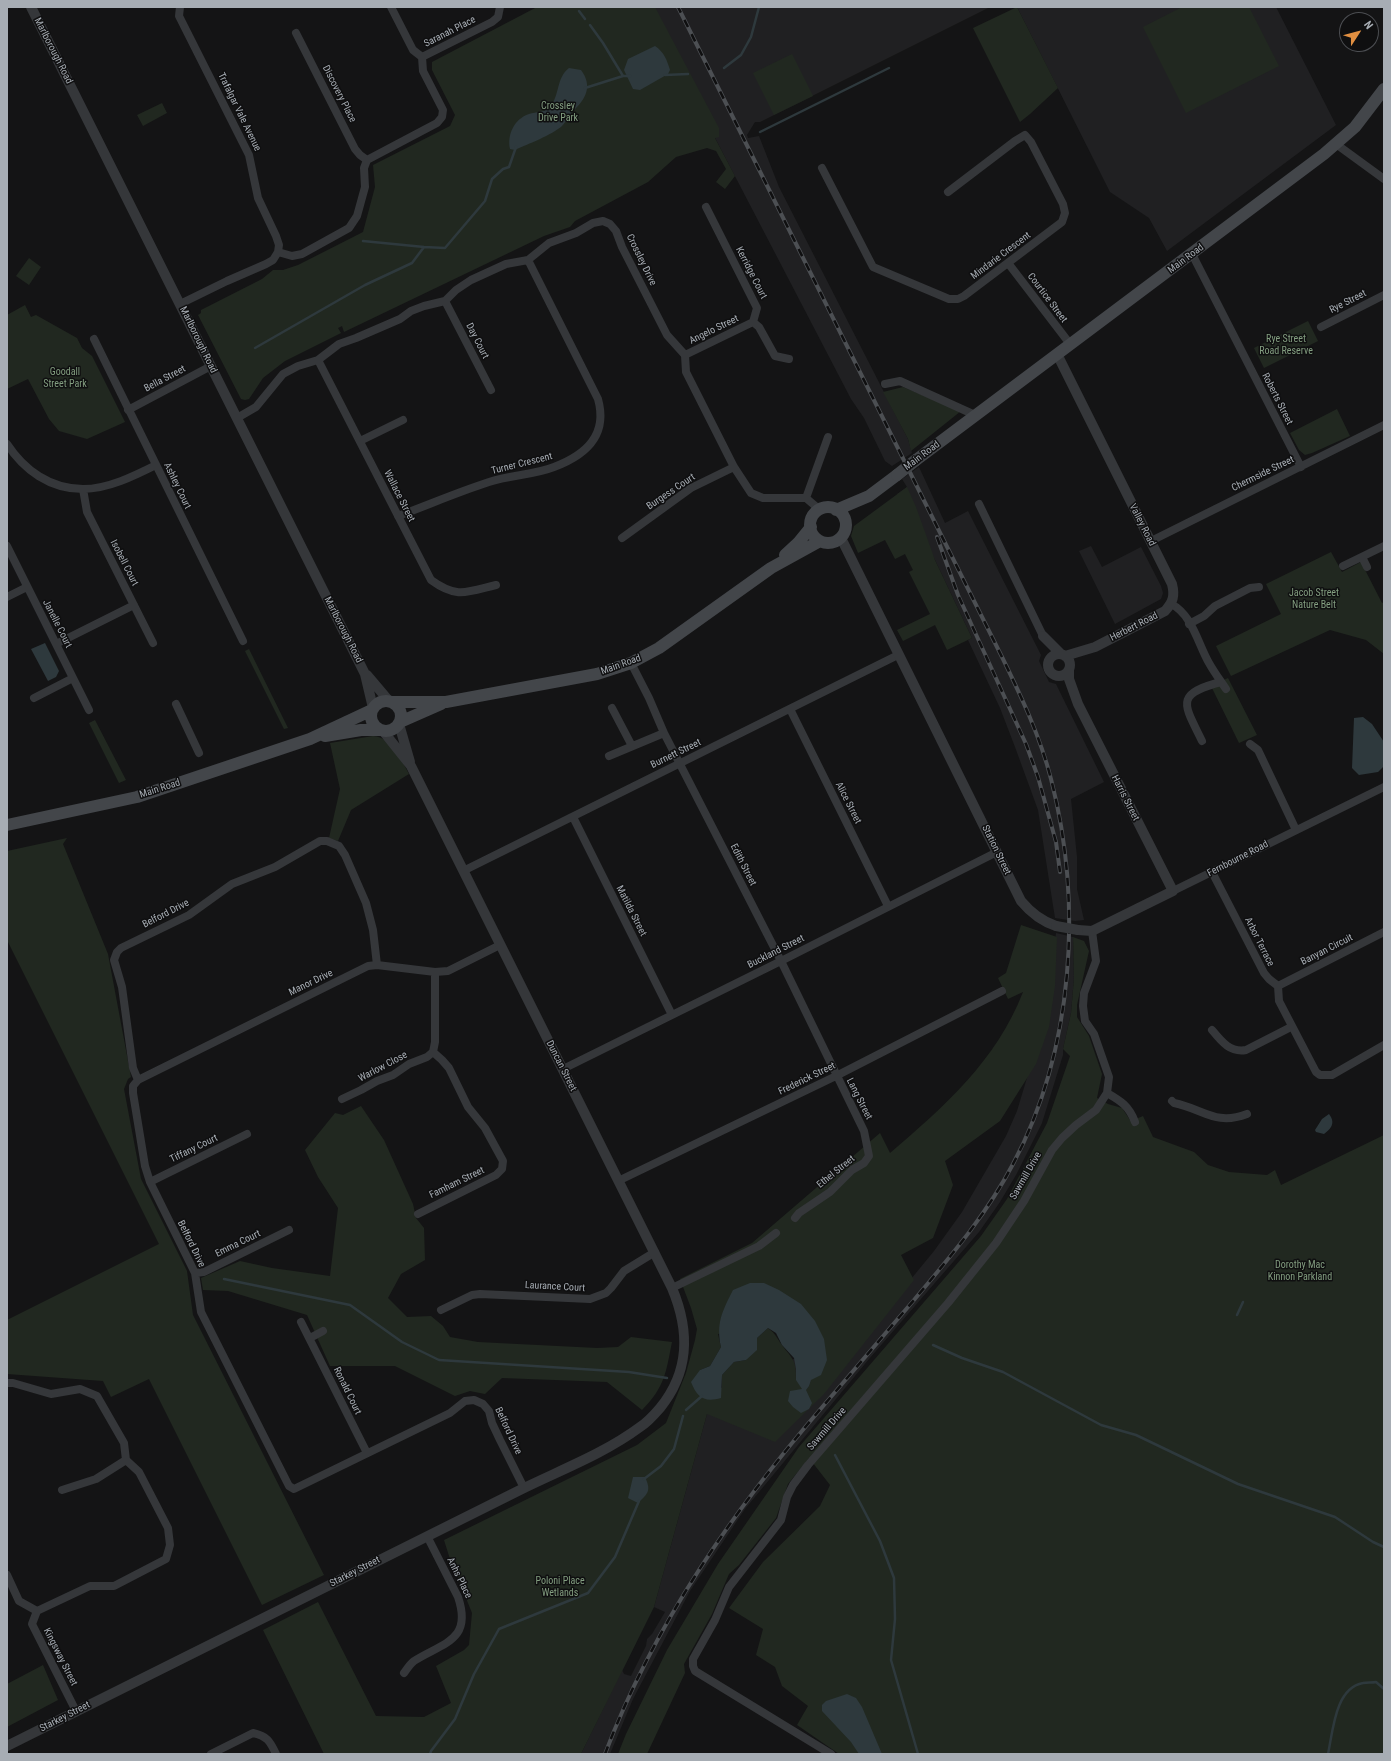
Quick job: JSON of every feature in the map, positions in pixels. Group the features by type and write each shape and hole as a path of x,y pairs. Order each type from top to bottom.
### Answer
{"main road":[{"name":"Main Road","path":"390,701 446,702 597,674 631,663 659,648 771,568 820,541 831,543 840,538 844,534 846,524 869,496 1336,144 1355,126 1384,89"},
{"name":"Main Road","path":"771,568 798,543 811,527 812,517 820,510 825,508 836,510 869,496"},
{"path":"836,510 844,518 846,524"},
{"path":"811,527 812,533 820,541"},
{"path":"390,701 400,709 401,717 399,723 393,729 382,730 372,722 372,709 380,702 390,701"},
{"name":"Main Road","path":"399,723 446,702"},
{"name":"Main Road","path":"7,825 137,797 310,739 372,709"},
{"name":"Main Road","path":"310,739 361,730 382,730"}],"street":[{"name":"Marlborough Road","path":"31,7 365,674 372,709"},
{"name":"Trafalgar Vale Avenue","path":"180,7 180,16 250,155 258,198 276,236 279,245 278,252"},
{"path":"180,304 266,264 273,260 278,252 292,256 302,254 349,228 357,216 359,209 365,187 364,168 368,160 437,123 442,117 443,110 423,71 422,57 413,50 391,7"},
{"name":"Saranah Place","path":"422,57 492,22 498,18 500,7"},
{"name":"Discovery Place","path":"296,33 355,149 360,155 368,160"},
{"name":"Mindarie Crescent","path":"822,168 873,267 949,299 958,299 1008,263 1062,222 1065,213 1063,204 1031,142 1025,135 948,192"},
{"path":"1336,144 1384,179"},
{"name":"Kerridge Court","path":"706,207 757,308 753,322"},
{"name":"Crossley Drive","path":"528,260 549,242 576,233 593,223 603,221 610,224 616,231 622,247 667,335 685,355"},
{"name":"Roberts Street","path":"1192,254 1301,467"},
{"path":"237,418 256,406 284,374 298,366 318,360 339,344 400,319 411,311 445,301 456,290 471,280 506,264 528,260"},
{"name":"Turner Crescent","path":"398,516 490,482 554,468 591,444 600,427 602,412 598,399 528,260"},
{"name":"Courtice Street","path":"1008,263 1070,344"},
{"name":"Rye Street","path":"1321,326 1384,295"},
{"name":"Day Court","path":"445,301 491,390"},
{"path":"753,322 759,327 775,356 789,359"},
{"name":"Angelo Street","path":"685,355 753,322"},
{"name":"Ashley Court","path":"94,339 243,641"},
{"name":"Valley Road","path":"1057,354 1172,584 1175,595 1171,604"},
{"path":"685,355 686,372 734,467 752,493 762,498 806,498 820,510"},
{"name":"Wallace Street","path":"318,360 431,580 445,590 462,594 496,585"},
{"name":"Bella Street","path":"128,410 211,366"},
{"path":"885,384 900,381 975,416"},
{"path":"360,441 403,420"},
{"name":"Chermside Street","path":"1150,541 1384,425"},
{"path":"806,498 828,437"},
{"path":"7,444 14,455 29,470 58,485 83,489 102,486 129,478 156,465"},
{"name":"Burgess Court","path":"622,538 690,488 734,467"},
{"name":"Isobell Court","path":"83,489 87,512 153,643"},
{"path":"979,504 1043,636 1050,660 1049,668 1055,675 1063,675 1069,669 1069,660 1043,636"},
{"name":"Station Street","path":"840,538 1021,900 1029,911 1044,922 1056,926 1092,931"},
{"name":"Janelle Court","path":"7,546 89,710"},
{"path":"1343,566 1384,546"},
{"path":"1362,557 1367,567"},
{"path":"7,597 27,587"},
{"path":"1189,624 1204,616 1215,606 1250,588 1259,587"},
{"path":"1171,604 1184,614 1209,664 1224,685 1198,688 1190,694 1186,702 1187,709 1202,741"},
{"name":"Herbert Road","path":"1063,655 1095,646 1165,611 1171,604"},
{"path":"56,644 134,605"},
{"name":"Herbert Road","path":"1069,669 1095,646"},
{"name":"Burnett Street","path":"463,871 898,655"},
{"path":"1050,660 1054,656 1063,655"},
{"name":"Edith Street","path":"631,663 649,698 679,764 781,961 836,1076"},
{"name":"Harris Street","path":"1069,669 1069,679 1078,704 1173,891"},
{"name":"Marlborough Road","path":"365,674 390,701"},
{"name":"Harris Street","path":"1055,675 1063,683 1078,704"},
{"path":"34,698 73,678"},
{"path":"176,704 199,753"},
{"path":"612,708 632,746"},
{"name":"Alice Street","path":"790,709 888,906"},
{"name":"Duncan Street","path":"399,723 411,766 672,1288 683,1319 685,1338 680,1372"},
{"name":"Duncan Street","path":"382,730 411,766"},
{"path":"609,756 664,733"},
{"path":"1250,744 1258,750 1296,830"},
{"name":"Fernbourne Road","path":"1092,931 1384,787"},
{"name":"Matilda Street","path":"573,817 672,1015"},
{"name":"Belford Drive","path":"377,965 373,930 366,903 339,846 327,841 320,841 275,867 232,884 189,916 122,948 117,952 114,960 122,987 133,1068 138,1080 133,1086 133,1093 145,1166 150,1182 195,1273 201,1312 289,1486 294,1489 450,1413 466,1401 474,1400 483,1404 489,1411 500,1440 524,1488"},
{"name":"Buckland Street","path":"563,1069 997,852"},
{"name":"Arbor Terrace","path":"1212,872 1264,973 1278,986"},
{"path":"1092,931 1096,961 1084,993 1082,1006 1085,1021 1094,1034 1109,1077 1107,1093 1122,1102 1131,1112 1135,1122"},
{"name":"Banyan Circuit","path":"1278,986 1384,932"},
{"name":"Manor Drive","path":"138,1080 368,966 377,965 435,972 448,971 500,945"},
{"path":"433,1052 435,1042 435,972"},
{"path":"1278,986 1278,1001 1314,1070 1320,1075 1332,1075 1384,1044"},
{"name":"Frederick Street","path":"618,1181 836,1076 1002,991"},
{"path":"1212,1030 1224,1044 1232,1049 1240,1051 1246,1050 1292,1026"},
{"name":"Warlow Close","path":"342,1099 362,1090 376,1081 393,1075 409,1064 427,1057 433,1052"},
{"name":"Famham Street","path":"418,1214 496,1175 502,1169 503,1161 485,1128 468,1107 449,1068 433,1052"},
{"name":"Lang Street","path":"836,1076 864,1131"},
{"name":"Sawmill Drive","path":"831,1754 695,1671 693,1659 715,1620 729,1587 781,1520 787,1497 808,1465 948,1303 991,1249 1024,1201 1052,1150 1076,1125 1096,1110 1107,1093"},
{"path":"1172,1100 1174,1103 1184,1104 1208,1116 1223,1119 1235,1119 1248,1114"},
{"name":"Ethel Street","path":"795,1218 799,1213 830,1192 852,1170 864,1163 868,1156 864,1131"},
{"name":"Tiffany Court","path":"150,1182 247,1134"},
{"name":"Emma Court","path":"195,1273 204,1272 288,1230"},
{"path":"672,1288 759,1246 776,1233"},
{"name":"Laurance Court","path":"441,1310 472,1295 480,1294 590,1299 606,1292 624,1271 655,1252"},
{"name":"Ronald Court","path":"301,1322 367,1453"},
{"path":"310,1338 323,1331"},
{"name":"Starkey Street","path":"7,1746 427,1536 592,1456 641,1427 653,1416 670,1396 680,1372"},
{"path":"7,1383 13,1382 51,1394 80,1389 97,1396 124,1443 126,1460 139,1472 168,1528 170,1545 166,1559 114,1586 90,1586 37,1611 19,1601 7,1575"},
{"path":"62,1490 96,1479 126,1460"},
{"name":"Anhs Place","path":"404,1673 412,1662 447,1643 458,1633 463,1621 462,1608 458,1597 427,1536"},
{"name":"Kingsway Street","path":"37,1611 32,1624 76,1711"},
{"path":"212,1754 253,1733 264,1736 271,1744 276,1754"}],"shaded area":[{"path":"650,7 990,7 760,122 755,122 747,135 748,138 759,136 779,187 908,439 912,453 892,466 885,461 864,418 851,399 687,84"},
{"path":"1017,7 1276,7 1336,125 1167,251 1149,218 1110,192"},
{"path":"655,46 661,51 666,60 670,70 668,74 640,90 633,89 624,70 628,59"},
{"path":"569,68 581,70 587,81 586,92 581,102 564,124 558,129 515,150 510,149 509,144 513,128 524,116 543,111 550,107 562,77"},
{"path":"919,467 945,523 968,511 1041,655 1039,661 1049,682 1056,684 1104,782 1071,799 1077,857 1077,889 1084,920 1075,921 1055,918 1038,810 1015,747 1000,708 968,640 972,638 935,560 897,494 907,487 902,479"},
{"path":"1091,546 1102,567 1141,547 1161,586 1163,593 1161,599 1115,624 1079,551"},
{"path":"45,643 59,671 56,677 48,681 31,649"},
{"path":"1363,717 1372,724 1384,742 1384,766 1378,772 1359,775 1352,768 1354,718"},
{"path":"1056,933 1073,937 1074,978 1071,1013 1063,1055 1042,1123 1016,1175 1000,1202 979,1232 869,1359 745,1509 690,1591 633,1699 610,1754 581,1754 622,1670 624,1674 631,1676 646,1646 647,1639 652,1634 665,1612 654,1607 707,1414 902,1290 934,1251 962,1212 1006,1136 1017,1111 1042,1028 1049,992"},
{"path":"1329,1114 1332,1120 1331,1128 1324,1134 1316,1132 1315,1130 1322,1119"},
{"path":"750,1283 764,1283 779,1290 801,1304 815,1321 824,1339 827,1360 821,1375 811,1380 806,1390 812,1403 809,1409 801,1413 788,1401 790,1391 802,1389 796,1380 794,1358 782,1345 776,1333 768,1328 757,1338 757,1350 746,1360 734,1362 722,1375 721,1398 710,1400 702,1398 696,1392 691,1382 700,1370 710,1366 721,1347 719,1331 721,1318 733,1290"},
{"path":"633,1477 645,1477 648,1485 647,1494 638,1503 628,1498"},
{"path":"847,1694 856,1698 862,1707 882,1754 859,1754 851,1742 822,1711 822,1705 826,1701"}],"green space":[{"name":"Crossley Drive Park","path":"537,7 655,7 719,128 719,137 715,138 735,176 725,189 716,182 726,169 716,151 707,148 676,157 648,182 575,221 570,227 544,236 344,332 342,326 338,328 341,333 285,361 263,378 249,399 241,399 198,315 201,313 201,310 262,279 273,270 283,270 298,265 363,232 375,187 373,165 450,126 455,115 432,70 432,62"},
{"path":"1017,7 1058,88 1020,122 973,28"},
{"path":"1182,7 1249,7 1279,66 1186,113 1143,27"},
{"path":"792,54 813,96 774,115 753,73"},
{"path":"162,103 167,113 143,126 137,115"},
{"path":"29,258 41,267 29,285 16,276"},
{"name":"Goodall Street Park","path":"25,305 31,317 36,315 77,338 82,348 92,356 125,422 87,439 59,431 49,419 28,379 7,389 7,315"},
{"name":"Rye Street Road Reserve","path":"1308,321 1318,341 1264,368 1254,348"},
{"path":"903,387 961,411 911,451 908,439 883,392"},
{"path":"1337,409 1350,436 1305,455 1299,450 1290,433"},
{"path":"907,487 916,507 935,560 972,638 947,650 935,625 903,641 897,630 930,614 909,572 913,570 905,554 895,559 885,540 858,553 851,536 854,526"},
{"name":"Jacob Street Nature Belt","path":"1331,552 1342,572 1361,562 1382,603 1384,602 1384,654 1366,640 1330,630 1231,676 1216,646 1281,614 1266,584"},
{"path":"249,649 288,728 284,729 245,651"},
{"path":"1228,678 1257,735 1239,743 1211,686"},
{"path":"95,720 126,780 119,783 89,723"},
{"path":"373,736 386,741 396,750 409,774 351,810 338,841 329,838 340,789 330,743"},
{"path":"67,838 63,844 108,954 131,1077 128,1079 124,1089 141,1179 187,1271 193,1315 324,1575 262,1605 149,1379 111,1397 103,1381 7,1374 7,1320 159,1244 7,940 7,851"},
{"name":"Poloni Place Wetlands","path":"1021,925 1057,937 1055,986 1049,1027 1036,1064 1000,1121 945,1161 953,1185 933,1238 901,1255 914,1280 824,1394 775,1442 707,1414 654,1607 581,1754 324,1754 263,1630 318,1602 376,1716 424,1717 451,1703 436,1666 464,1650 469,1645 472,1613 444,1540 637,1445 666,1423 686,1373 697,1329 680,1279 752,1243 880,1133 890,1153 930,1118 967,1081 984,1061 999,1040 1012,1017 1023,992 1008,999 998,978 1006,973","holes":["815,1321 811,1380 806,1390 796,1380 793,1360 768,1328 757,1338 746,1360 734,1362 722,1375 722,1388 700,1370 710,1366 721,1347 718,1334"]},
{"name":"Dorothy Mac Kinnon Parkland","path":"1073,937 1084,941 1089,951 1077,1005 1077,1017 1089,1036 1102,1074 1097,1098 1108,1104 1122,1108 1130,1120 1143,1116 1153,1137 1194,1152 1208,1165 1229,1172 1267,1175 1275,1170 1281,1185 1384,1135 1384,1754 839,1754 797,1725 808,1706 782,1686 775,1667 756,1655 763,1629 729,1608 763,1562 820,1506 830,1485 809,1458 788,1484 776,1518 739,1565 729,1574 712,1614 684,1664 685,1673 647,1754 618,1754 626,1734 667,1650 718,1564 799,1447 981,1236 1007,1199 1047,1123 1070,1056 1063,1049 1071,1013 1074,978"},
{"path":"361,1106 384,1140 413,1204 416,1218 424,1228 425,1260 401,1274 388,1298 407,1317 431,1316 443,1326 450,1337 478,1342 597,1348 618,1347 631,1337 672,1342 666,1371 660,1386 650,1402 642,1410 607,1382 502,1378 485,1394 470,1391 455,1396 395,1366 330,1366 307,1315 228,1291 203,1290 201,1278 240,1261 272,1268 330,1276 338,1208 318,1177 305,1150 335,1113 343,1115"},
{"path":"43,1665 58,1700 7,1727 7,1684"}],"waterway":[{"path":"724,68 741,55 751,37 759,7"},
{"path":"579,11 585,19"},
{"path":"590,25 623,76"},
{"path":"760,132 889,68"},
{"path":"665,75 688,74"},
{"path":"585,88 623,76 630,76"},
{"path":"363,241 445,248 485,201 492,179 503,169 509,167 516,147"},
{"path":"255,348 365,285 412,263 424,247"},
{"path":"224,1279 350,1305 402,1342 439,1360 629,1372 667,1378"},
{"path":"1237,1315 1243,1302"},
{"path":"933,1345 962,1358 1003,1372 1101,1425 1136,1435 1238,1484 1335,1517 1373,1542 1384,1547"},
{"path":"686,1410 702,1396"},
{"path":"644,1479 661,1466 674,1449 683,1416"},
{"path":"835,1455 880,1541 894,1578 895,1619 891,1660 918,1754"},
{"path":"430,1754 455,1719 474,1674 499,1629 588,1593 615,1557 639,1501"},
{"path":"1328,1754 1337,1712 1346,1693 1354,1687 1365,1683 1376,1682 1384,1689"}],"railway":[{"path":"605,1754 647,1659 672,1614 728,1527 791,1445 954,1251 980,1218 1003,1182 1033,1120 1049,1073 1060,1024 1067,975 1069,925 1067,875 1061,826 1047,763 1030,716 678,7"},
{"path":"937,537 958,595 1026,744 1038,777 1056,842 1060,872"}]}
